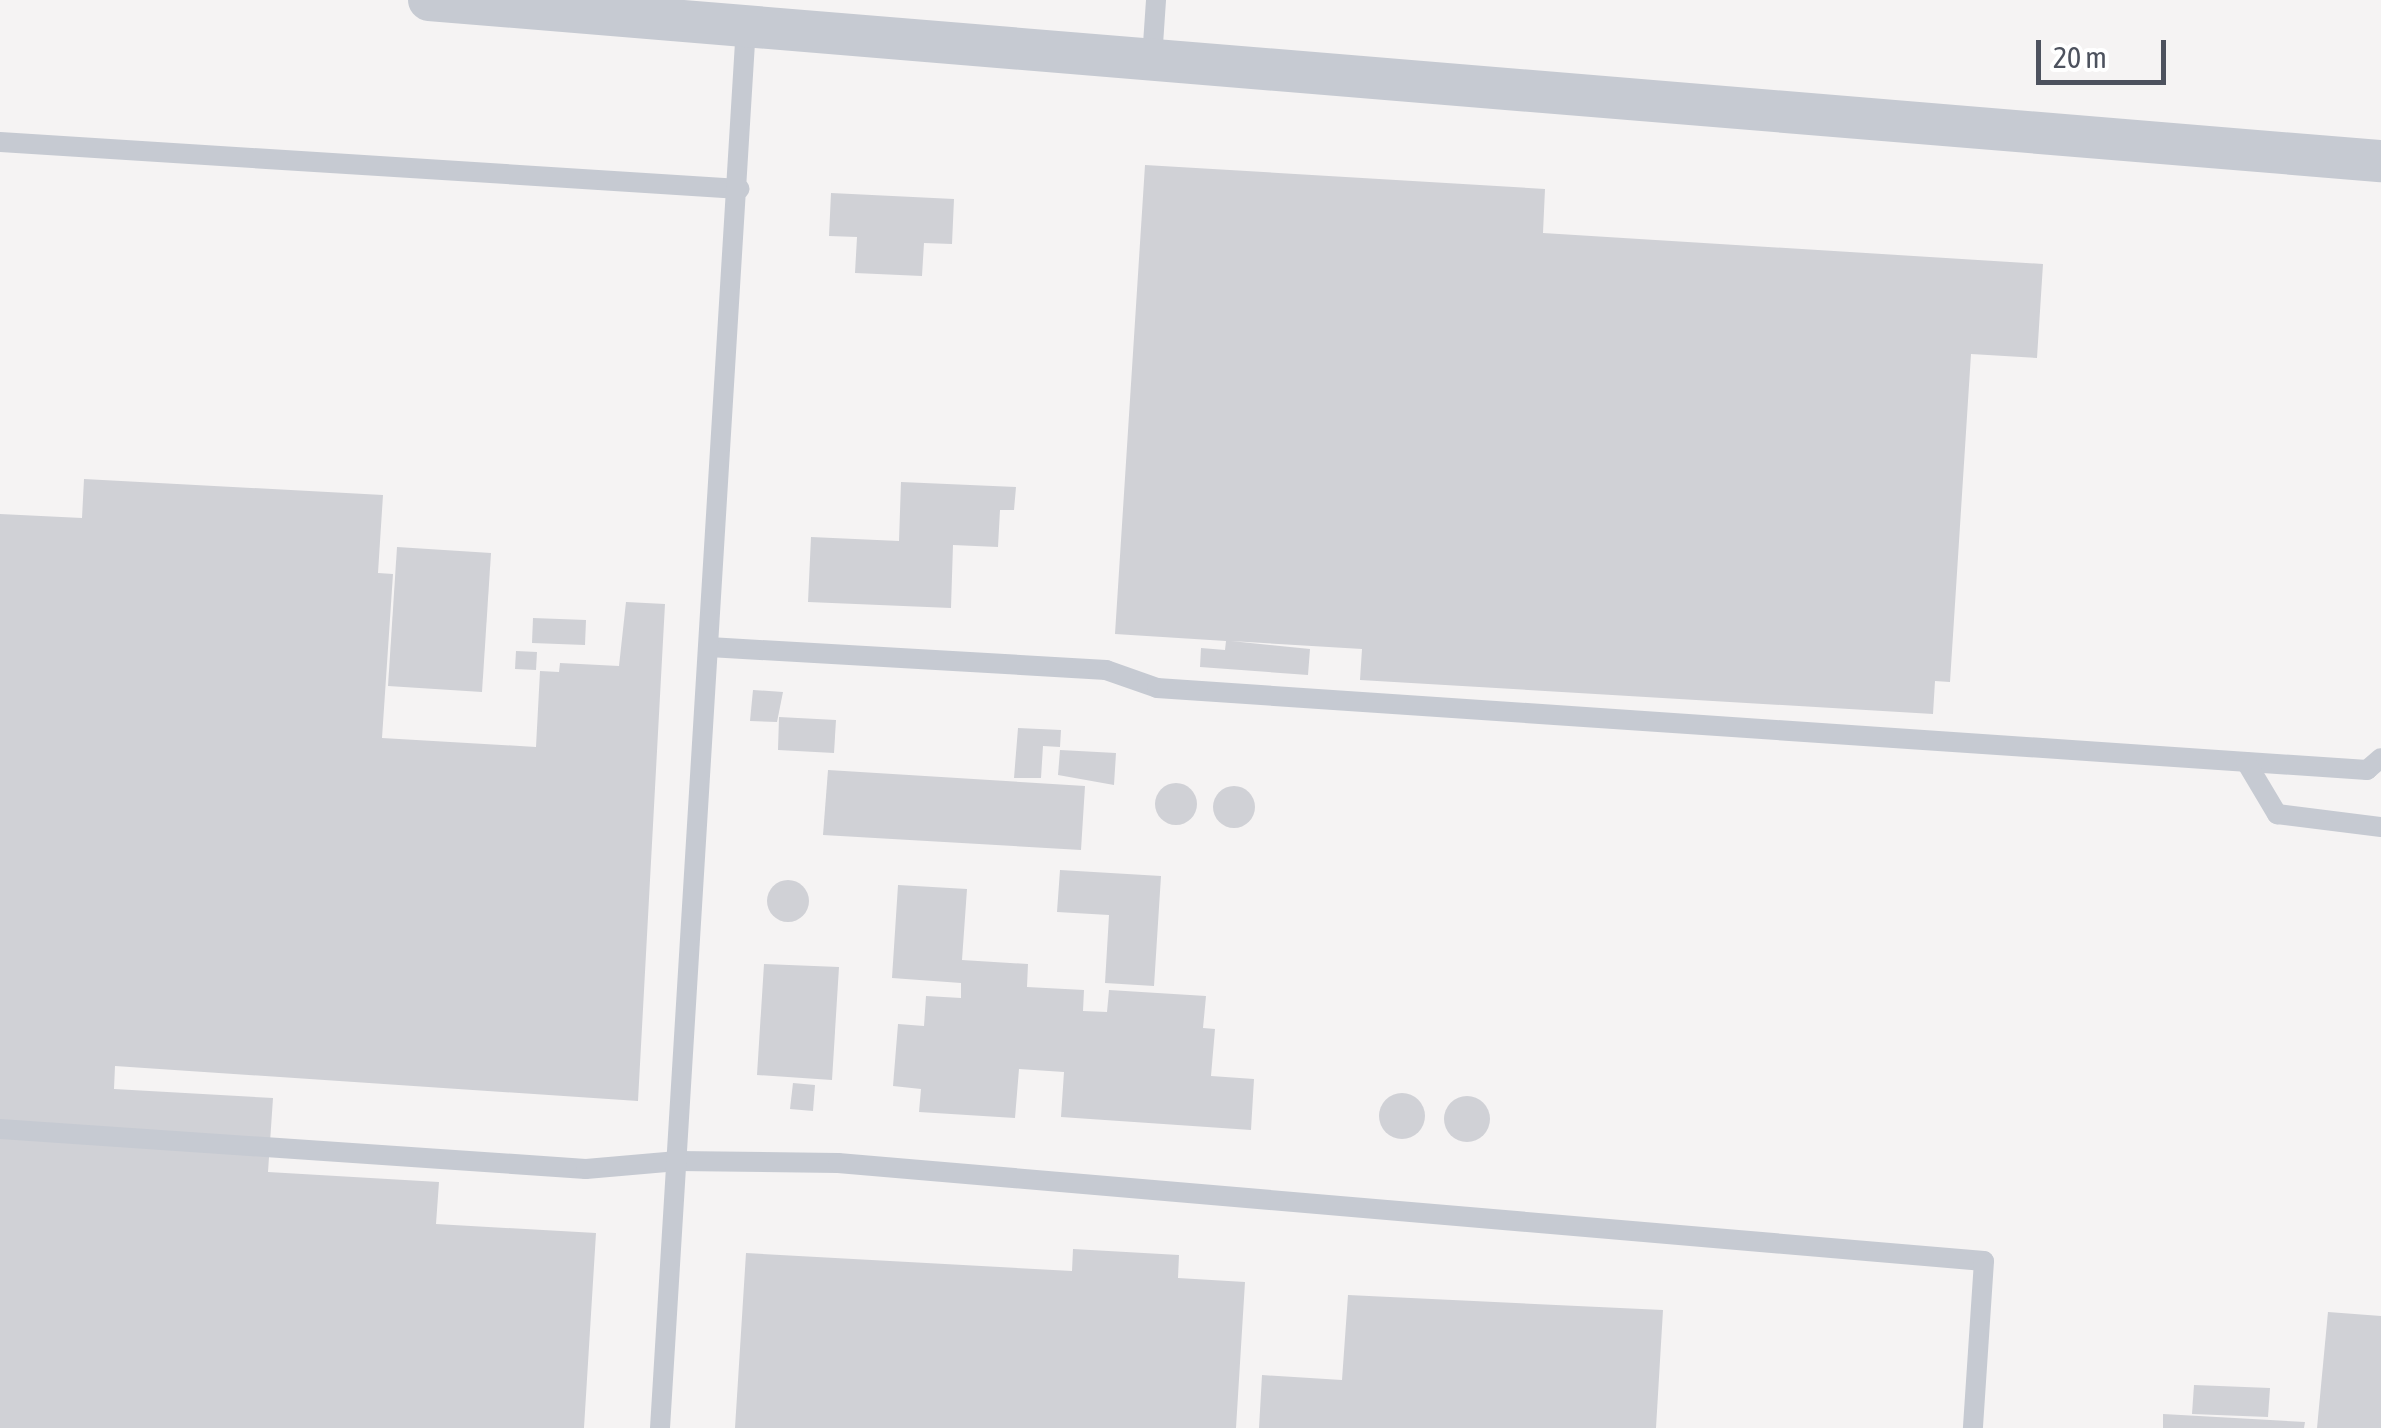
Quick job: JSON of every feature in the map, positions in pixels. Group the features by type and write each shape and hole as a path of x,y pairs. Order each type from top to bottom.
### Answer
{"street":[{"path":"430,0 602,6 746,24 2381,161"}],"lane":[{"path":"1152,59 1156,0"},
{"path":"660,1428 740,189 746,24"},
{"path":"0,142 740,189"},
{"path":"709,647 1106,670 1156,688 2246,762 2367,770 2381,758"},
{"path":"2246,762 2278,814 2381,827"},
{"path":"0,1128 586,1169 678,1161 838,1163 1984,1261 1974,1428"}],"building":[{"path":"1145,165 1545,189 1543,233 2043,264 2037,358 1971,354 1950,682 1935,681 1933,714 1360,680 1362,649 1231,641 1310,649 1308,675 1200,667 1201,648 1225,650 1226,641 1115,634"},
{"path":"831,193 954,199 952,244 924,243 922,276 855,273 857,237 829,236"},
{"path":"84,479 383,495 378,573 393,574 382,738 536,747 540,671 559,672 560,663 619,666 626,602 665,604 638,1101 115,1066 114,1089 273,1098 268,1172 439,1182 436,1224 596,1233 584,1428 0,1428 0,514 82,518"},
{"path":"901,482 1016,487 1014,510 1000,510 998,547 953,545 951,608 808,602 811,537 899,541"},
{"path":"397,547 491,553 482,692 388,686"},
{"path":"533,618 586,620 585,645 532,643"},
{"path":"516,651 537,652 536,670 515,669"},
{"path":"753,690 783,692 777,722 750,721"},
{"path":"779,717 836,720 834,753 778,750"},
{"path":"1018,728 1061,730 1060,747 1043,746 1041,778 1014,778"},
{"path":"1060,750 1116,753 1114,785 1058,775"},
{"path":"828,770 1085,786 1081,850 823,835"},
{"path":"1176,783 1191,789 1197,804 1191,819 1176,825 1161,819 1155,804 1161,789"},
{"path":"1234,786 1249,792 1255,807 1249,822 1234,828 1219,822 1213,807 1219,792"},
{"path":"1060,870 1161,876 1154,986 1105,983 1109,915 1057,912"},
{"path":"788,880 803,886 809,901 803,916 788,922 773,916 767,901 773,886"},
{"path":"898,885 967,889 962,960 1028,964 1027,987 1084,990 1083,1011 1107,1012 1109,990 1206,996 1203,1028 1215,1029 1211,1076 1254,1079 1251,1130 1061,1117 1064,1072 1019,1069 1015,1118 919,1112 921,1089 893,1086 898,1024 924,1026 926,996 961,998 961,983 892,978"},
{"path":"764,964 839,967 832,1080 757,1075"},
{"path":"793,1083 815,1085 813,1111 790,1109"},
{"path":"1402,1093 1418,1100 1425,1116 1418,1132 1402,1139 1386,1132 1379,1116 1386,1100"},
{"path":"1467,1096 1483,1103 1490,1119 1483,1135 1467,1142 1451,1135 1444,1119 1451,1103"},
{"path":"1073,1249 1179,1255 1178,1278 1245,1282 1236,1428 735,1428 746,1253 1072,1271"},
{"path":"1348,1295 1663,1310 1656,1428 1259,1428 1262,1375 1342,1380"},
{"path":"2328,1312 2381,1316 2381,1428 2317,1428"},
{"path":"2194,1385 2270,1388 2268,1417 2192,1414"},
{"path":"2163,1414 2305,1422 2304,1428 2163,1428"}]}
